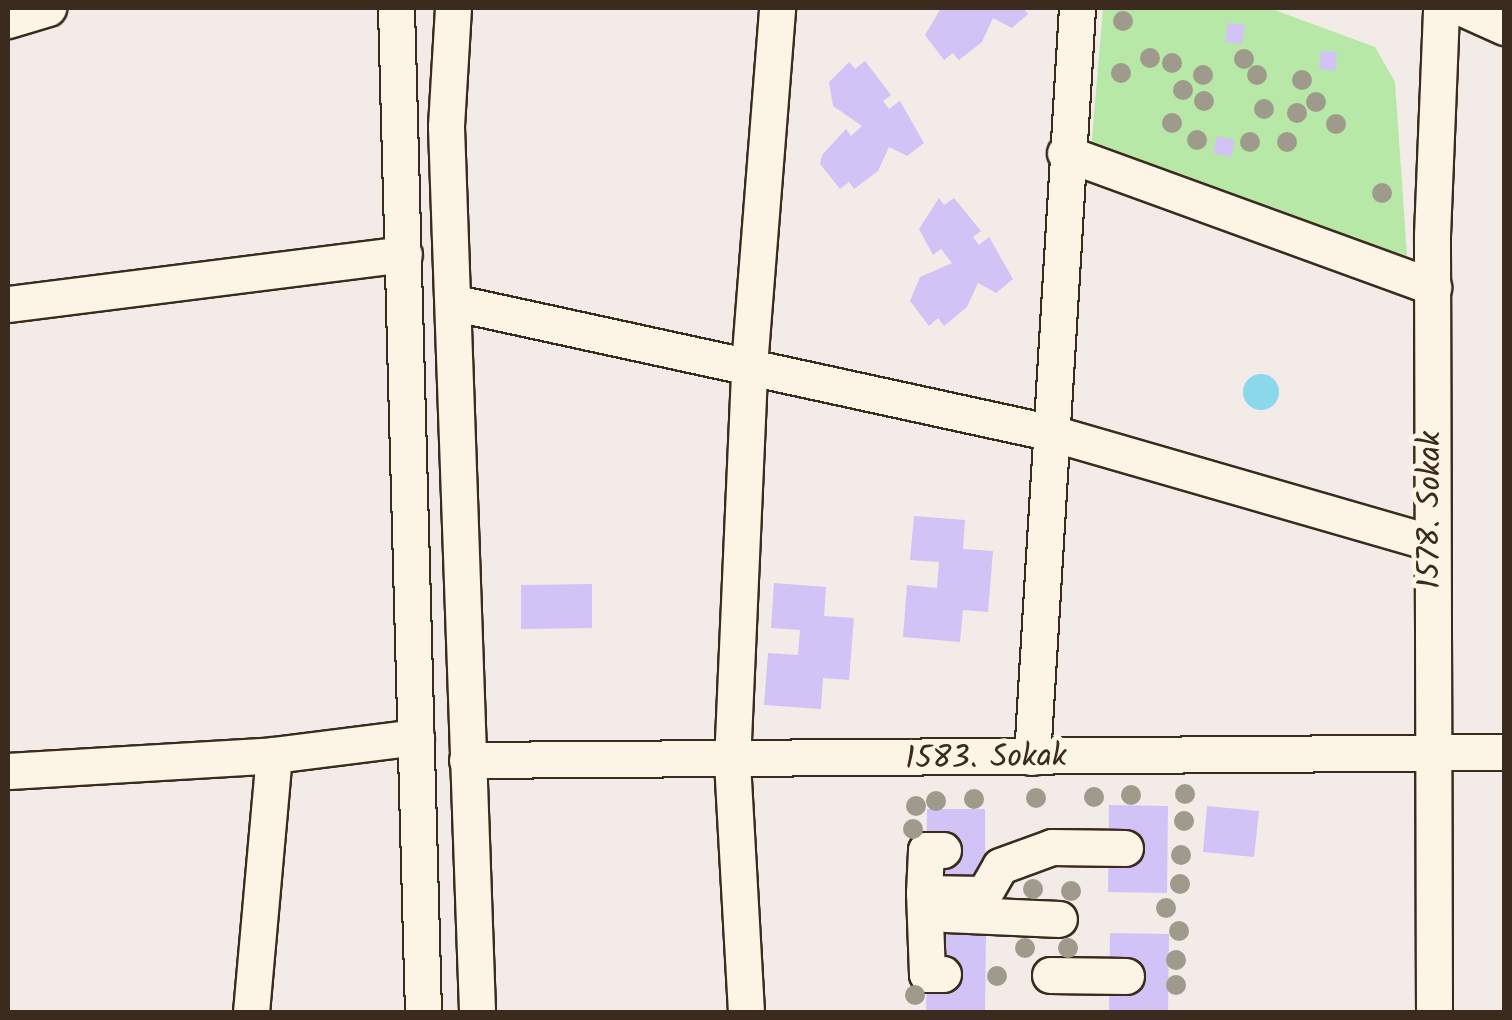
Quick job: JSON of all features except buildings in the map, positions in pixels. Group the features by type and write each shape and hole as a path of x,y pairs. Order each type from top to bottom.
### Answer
{"street":[{"path":"8,20 48,8"},
{"path":"396,8 423,1012"},
{"path":"453,8 446,127 456,303 477,1012"},
{"path":"746,1012 732,763 749,366 776,8"},
{"path":"1032,757 1065,153 1078,8"},
{"name":"1578. Sokak","path":"1434,1012 1430,542 1441,8"},
{"path":"1462,8 1504,27"},
{"path":"1065,153 1433,286"},
{"path":"8,304 404,254"},
{"path":"456,303 1048,432 1430,542"},
{"path":"8,771 274,755 416,737"},
{"name":"1583. Sokak","path":"468,760 732,763 1032,757 1434,756 1504,752"},
{"path":"251,1012 274,755"},
{"path":"925,903 984,894 1000,866 1052,848 1125,848"},
{"path":"943,850 926,850 925,903 926,974 943,974"},
{"path":"925,903 1059,918"},
{"path":"1050,975 1126,976"}],"green space":[{"path":"1103,8 1269,8 1375,47 1395,82 1407,256 1091,150"}],"water":[{"path":"1261,374 1274,379 1279,392 1274,405 1261,410 1248,405 1243,392 1248,379"}]}
